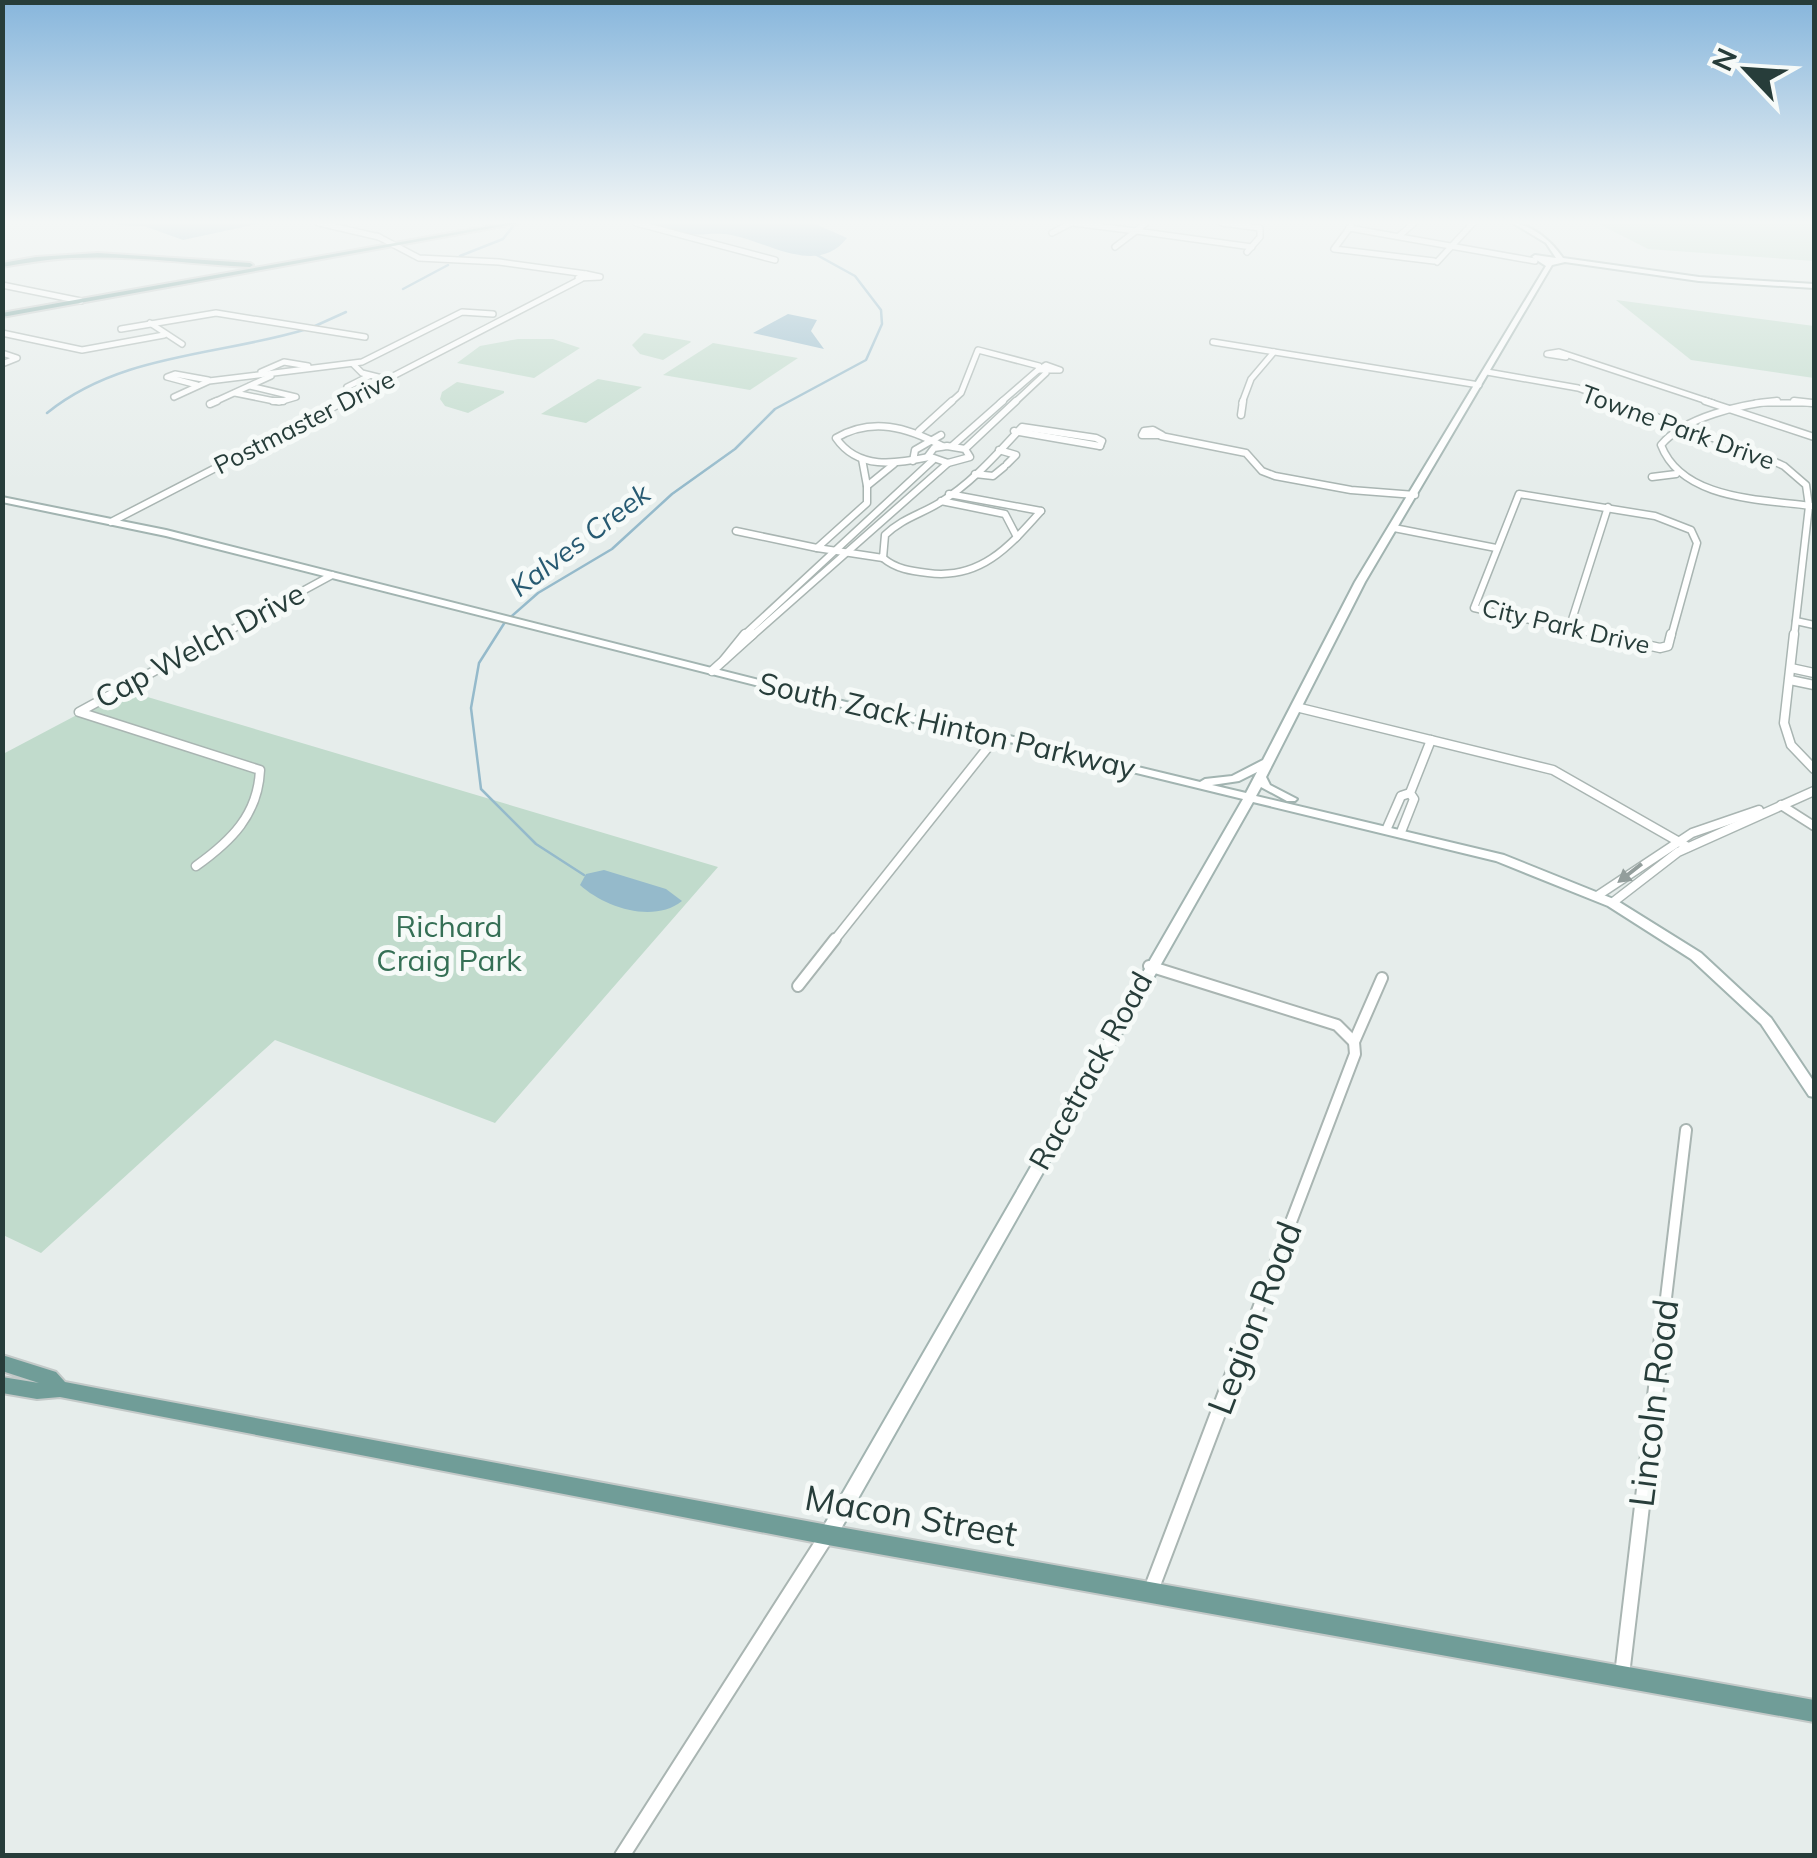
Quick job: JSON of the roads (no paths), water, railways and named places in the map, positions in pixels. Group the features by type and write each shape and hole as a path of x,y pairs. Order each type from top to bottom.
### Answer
{"main road":[{"path":"2,315 31,310"},
{"name":"Macon Street","path":"2,1362 49,1378 60,1388 828,1534 1814,1712"},
{"path":"2,1384 37,1391 60,1388"}],"street":[{"name":"Postmaster Drive","path":"111,522 524,310"},
{"name":"Racetrack Road","path":"622,1856 828,1534 1149,966 1250,797 1360,582 1521,310"},
{"path":"254,376 284,362 321,367 358,364 462,312 493,314"},
{"path":"114,321 123,330 222,314 365,337"},
{"path":"150,323 182,344"},
{"path":"2,333 82,350 164,335"},
{"path":"1214,342 1478,385"},
{"path":"914,461 915,450 961,393 980,347 1046,373"},
{"path":"1241,415 1242,397 1256,368 1274,352"},
{"path":"2,353 17,358 2,364"},
{"path":"1566,357 1635,374 1814,437"},
{"path":"358,364 368,375 388,380"},
{"path":"174,397 209,381 282,372 304,375 321,367"},
{"path":"712,671 840,553 948,463 967,455 1046,373 1060,368 1038,368 952,446"},
{"path":"210,404 282,372"},
{"name":"Towne Park Drive","path":"1487,372 1578,388 1784,466 1806,485 1812,507"},
{"path":"200,385 167,377 175,374 209,381"},
{"path":"347,387 368,375"},
{"path":"235,393 281,402 296,397 250,386"},
{"path":"1812,403 1766,398 1686,428 1662,442 1662,455 1676,474 1706,487 1812,507 1786,734 1814,769"},
{"path":"942,446 928,433 891,426 852,430 836,438 846,451 862,459 894,464 931,459 948,463"},
{"path":"883,558 884,535 905,516 942,501 991,462 1014,431 1032,426 1103,443 1100,446 1014,431"},
{"path":"1161,436 1246,452 1260,470 1275,476 1351,490 1415,494"},
{"path":"931,459 930,450 952,446 978,460 991,462"},
{"path":"975,474 993,476 1016,455 999,450"},
{"path":"816,548 867,503 862,459"},
{"path":"840,553 931,459"},
{"path":"867,486 894,464"},
{"path":"1652,477 1676,474"},
{"path":"736,530 840,553 883,558 896,567 947,577 992,563 1041,511 950,494"},
{"name":"City Park Drive","path":"1519,494 1669,520 1697,537 1672,640 1660,648 1474,608 1497,546 1519,494"},
{"name":"South Zack Hinton Parkway","path":"2,499 1250,797 1387,828 1403,827 1547,873 1597,896"},
{"path":"942,501 1005,514 1017,537"},
{"path":"1569,630 1608,507"},
{"path":"1395,526 1497,546"},
{"path":"1805,543 1814,545"},
{"name":"Cap Welch Drive","path":"196,866 247,818 258,794 260,770 78,712 332,575"},
{"path":"1796,621 1814,625"},
{"path":"1792,668 1814,672"},
{"path":"1790,680 1814,685"},
{"path":"1296,707 1560,772 1688,847"},
{"path":"798,986 997,736"},
{"path":"1387,828 1401,796 1410,793 1431,740"},
{"path":"1183,780 1235,779 1268,762"},
{"path":"1260,776 1275,793 1335,816"},
{"path":"1183,780 1224,798 1232,823"},
{"path":"1612,903 1688,847 1814,791"},
{"path":"1403,827 1414,799 1410,793"},
{"path":"1597,896 1677,841 1733,817 1781,805 1814,826"},
{"path":"1597,896 1696,956 1783,1042 1814,1092"},
{"path":"1149,966 1337,1026 1354,1042"},
{"name":"Legion Road","path":"1150,1593 1355,1054 1354,1042 1382,978"},
{"name":"Lincoln Road","path":"1622,1675 1686,1130"}],"water":[{"path":"788,314 817,320 811,331 824,349 753,333"},
{"path":"604,870 666,889 682,901 657,911 615,906 580,885 586,874"}],"waterway":[{"name":"Kalves Creek","path":"584,875 536,844 481,789 471,708 479,663 505,622 538,593 612,549 672,494 735,449 775,409 866,360 882,324 881,310"},
{"path":"315,326 346,312"},
{"path":"47,413 76,393 139,367 307,329"}],"park label":[{"name":"Richard Craig Park","path":"449,944"}]}
